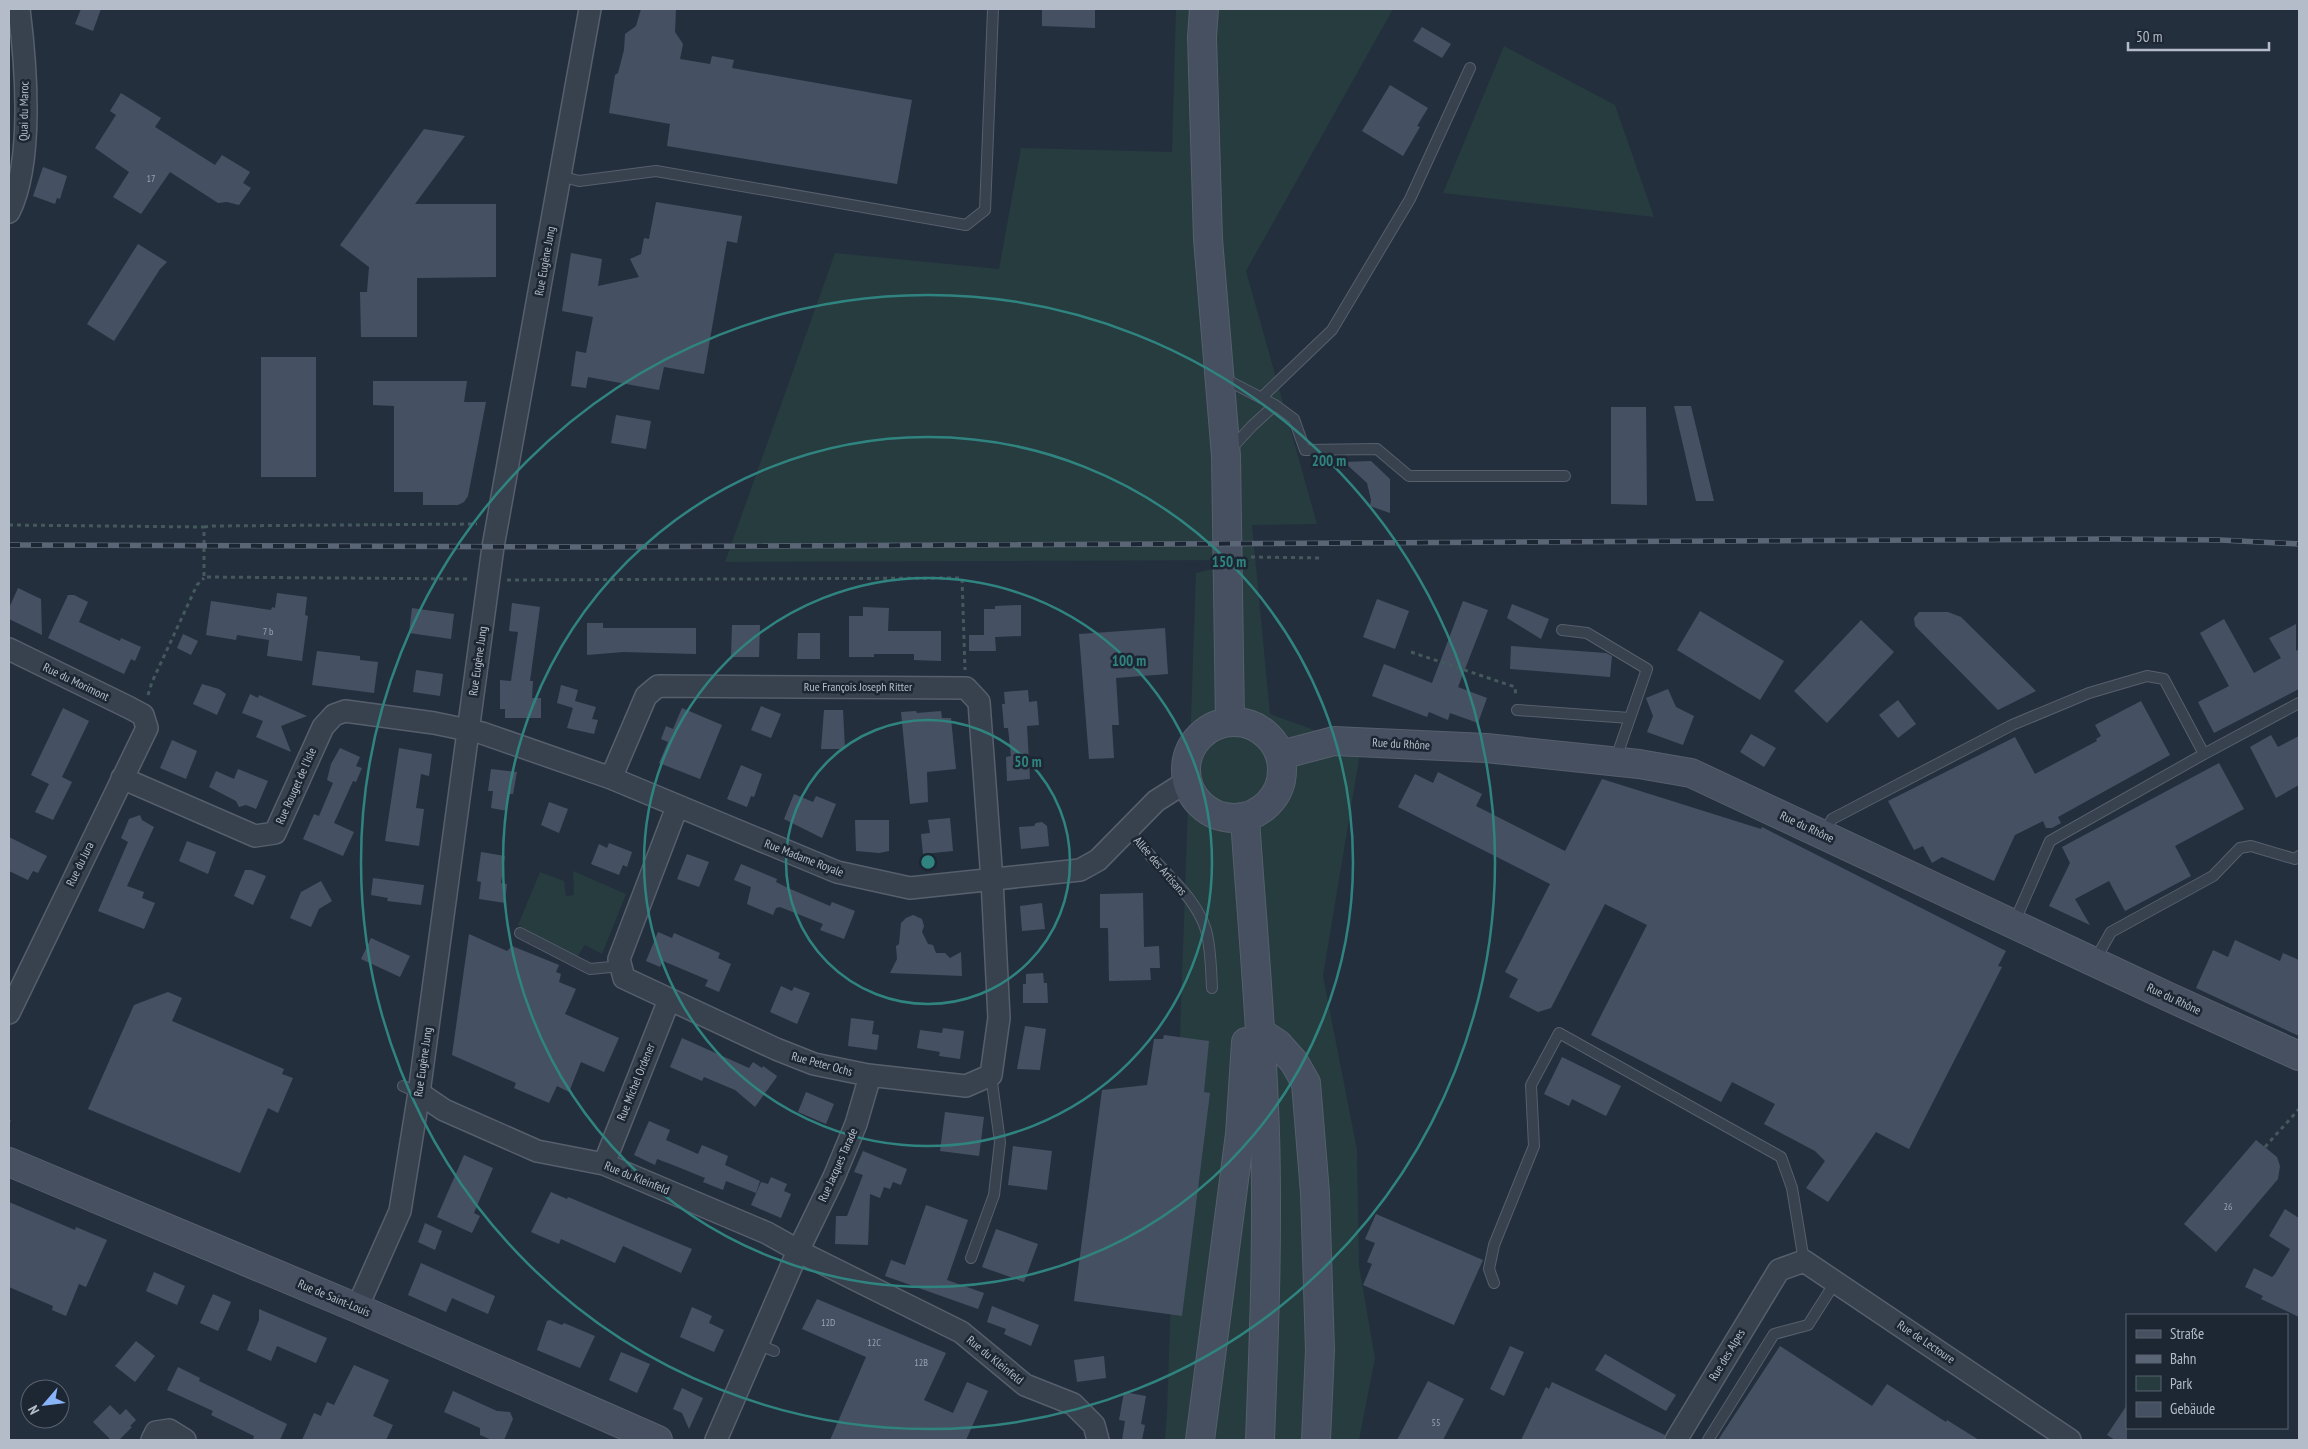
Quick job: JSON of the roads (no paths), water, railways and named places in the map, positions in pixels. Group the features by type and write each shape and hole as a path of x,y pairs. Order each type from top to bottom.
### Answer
{"main road":[{"path":"1204,9 1202,37 1208,229 1218,375 1226,456 1230,722"},
{"path":"1230,722 1251,724 1270,738 1281,755 1282,778 1268,806 1245,819 1217,816 1195,800 1186,782 1189,751 1203,733 1230,722"},
{"name":"Rue du Rhône","path":"1281,755 1334,741 1486,748 1615,761 1691,774 2299,1056"},
{"path":"1245,819 1258,996 1265,1133 1267,1278 1260,1440"},
{"path":"1200,1440 1240,1134 1247,1018 1258,996"},
{"path":"1260,1032 1278,1044 1294,1062 1306,1083 1315,1193 1320,1340 1316,1440"},
{"name":"Rue de Saint-Louis","path":"9,1162 357,1308 658,1440"}],"street":[{"name":"Quai du Maroc","path":"9,212 17,195 24,140 26,64 19,9"},
{"name":"Rue Eugène Jung","path":"357,1308 400,1211 411,1090 468,730 493,547 590,9"},
{"name":"Rue du Morimont","path":"9,649 143,715"},
{"name":"Rue François Joseph Ritter","path":"611,778 646,696 658,686 966,688 978,702 992,880"},
{"name":"Rue Rouget de l'Isle","path":"122,778 255,836 275,833 323,727 334,715 344,711 468,730"},
{"name":"Rue du Jura","path":"9,1013 147,728 143,715"},
{"name":"Rue Madame Royale","path":"468,730 611,778 837,872 910,888 1080,870 1098,860 1156,801 1186,782"},
{"path":"621,966 619,960 677,807"},
{"path":"991,1075 999,1018 992,880"},
{"name":"Rue Peter Ochs","path":"621,966 624,978 796,1058 868,1075 966,1086 991,1075"},
{"name":"Rue Michel Ordener","path":"604,1164 669,1000"},
{"name":"Rue Jacques Tarade","path":"798,1251 834,1177 856,1124 868,1082 868,1075"},
{"name":"Rue du Kleinfeld","path":"411,1090 444,1110 537,1151 604,1164 767,1233 798,1251 961,1332 1025,1385 1073,1404 1094,1425 1098,1440"},
{"path":"716,1440 766,1348 798,1251"},
{"name":"Rue des Alpes","path":"1676,1440 1779,1270 1804,1261"},
{"name":"Rue de Lectoure","path":"1804,1261 1836,1281 2061,1438"},
{"path":"152,1440 156,1432 169,1430 186,1440"}],"lane":[{"path":"560,176 579,181 656,171 966,225 985,210 992,9"},
{"path":"1261,398 1332,330 1410,199 1470,68"},
{"path":"1218,375 1275,405 1294,419 1305,450 1377,449 1409,476 1565,476"},
{"path":"1226,456 1252,426 1275,405"},
{"path":"1562,630 1587,633 1647,669 1615,761"},
{"path":"1824,835 1832,819 2012,725 2089,693 2147,676 2164,679 2204,754"},
{"path":"2013,924 2050,840 2299,703"},
{"path":"1517,710 1630,718"},
{"name":"Allée des Artisans","path":"1128,829 1158,864 1178,883 1193,904 1205,929 1210,954 1212,988"},
{"path":"2094,962 2110,932 2213,876 2240,848 2251,846 2295,859 2299,856"},
{"path":"520,933 590,969 621,966"},
{"path":"1494,1283 1489,1269 1494,1245 1534,1146 1531,1085 1559,1033 1781,1158 1792,1188 1804,1261"},
{"path":"971,1258 994,1194 1000,1142 991,1075"},
{"path":"1708,1440 1774,1334 1808,1325 1836,1281"}],"railway":[{"path":"9,545 584,547 2111,539 2220,540 2299,544"}]}
